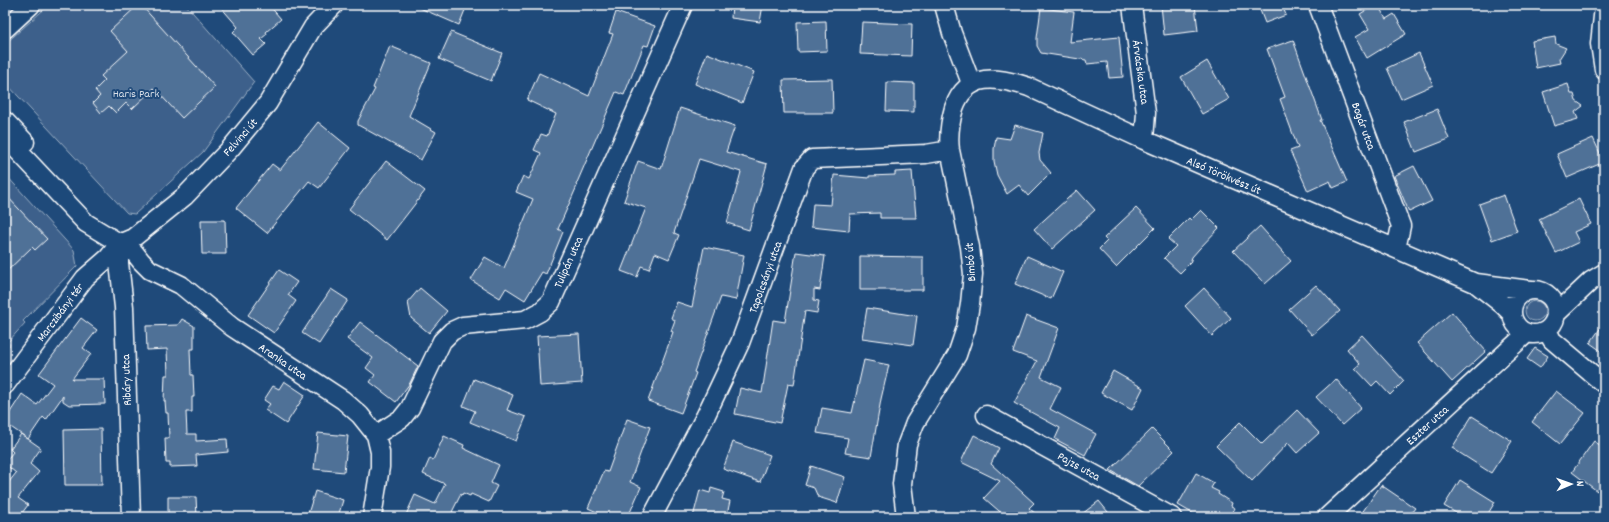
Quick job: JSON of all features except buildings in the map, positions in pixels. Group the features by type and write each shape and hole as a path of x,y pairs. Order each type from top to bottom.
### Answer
{"street":[{"path":"5,29 31,5"},
{"name":"Felvinci út","path":"119,244 133,238 186,196 230,149 268,103 313,27 334,5"},
{"name":"Tulipán utca","path":"376,435 402,418 410,408 442,341 452,331 463,326 525,320 540,312 551,302 683,5"},
{"path":"944,5 952,33 971,83"},
{"name":"Árvácska utca","path":"1132,5 1146,113 1144,140"},
{"name":"Bogár utca","path":"1318,5 1401,226 1396,249"},
{"path":"1604,6 1600,44 1604,70"},
{"name":"Alsó Törökvész út","path":"971,83 980,80 994,79 1010,81 1029,87 1144,140 1475,283 1512,314"},
{"name":"Bimbó út","path":"906,517 902,484 907,444 916,423 957,356 966,328 970,304 973,274 970,247 948,136 952,114 962,92 971,83"},
{"path":"5,121 95,214 119,244"},
{"path":"5,137 86,222 119,244"},
{"name":"Tapolcsányi utca","path":"652,517 705,417 740,343 804,168 812,159 926,154 950,150"},
{"name":"Marczibányi tér","path":"6,382 85,278 108,258 119,244"},
{"name":"Aranka utca","path":"119,244 134,252 150,270 181,285 232,327 343,400 360,415 376,435 380,452 380,467 372,517"},
{"name":"Ribáry utca","path":"119,244 119,263 124,307 131,517"},
{"path":"1537,290 1547,294 1554,302 1557,313 1555,320 1547,330 1540,333 1527,333 1517,326 1512,314 1513,306 1517,298 1523,292 1537,290 1569,287 1598,277"},
{"path":"1557,313 1598,277"},
{"name":"Alsó Törökvész út","path":"1475,283 1537,290"},
{"path":"1547,330 1552,340 1604,384"},
{"name":"Eszter utca","path":"1327,517 1527,333"},
{"name":"Pajzs utca","path":"986,415 1172,517"}],"green space":[{"name":"Haris Park","path":"49,5 186,5 254,82 203,152 135,214 127,213 5,82 5,44"},
{"path":"5,174 74,250 77,266 23,321 25,323 8,342 10,345 5,350"},
{"path":"1535,301 1542,304 1545,311 1542,318 1535,321 1528,318 1525,311 1528,304"}]}
